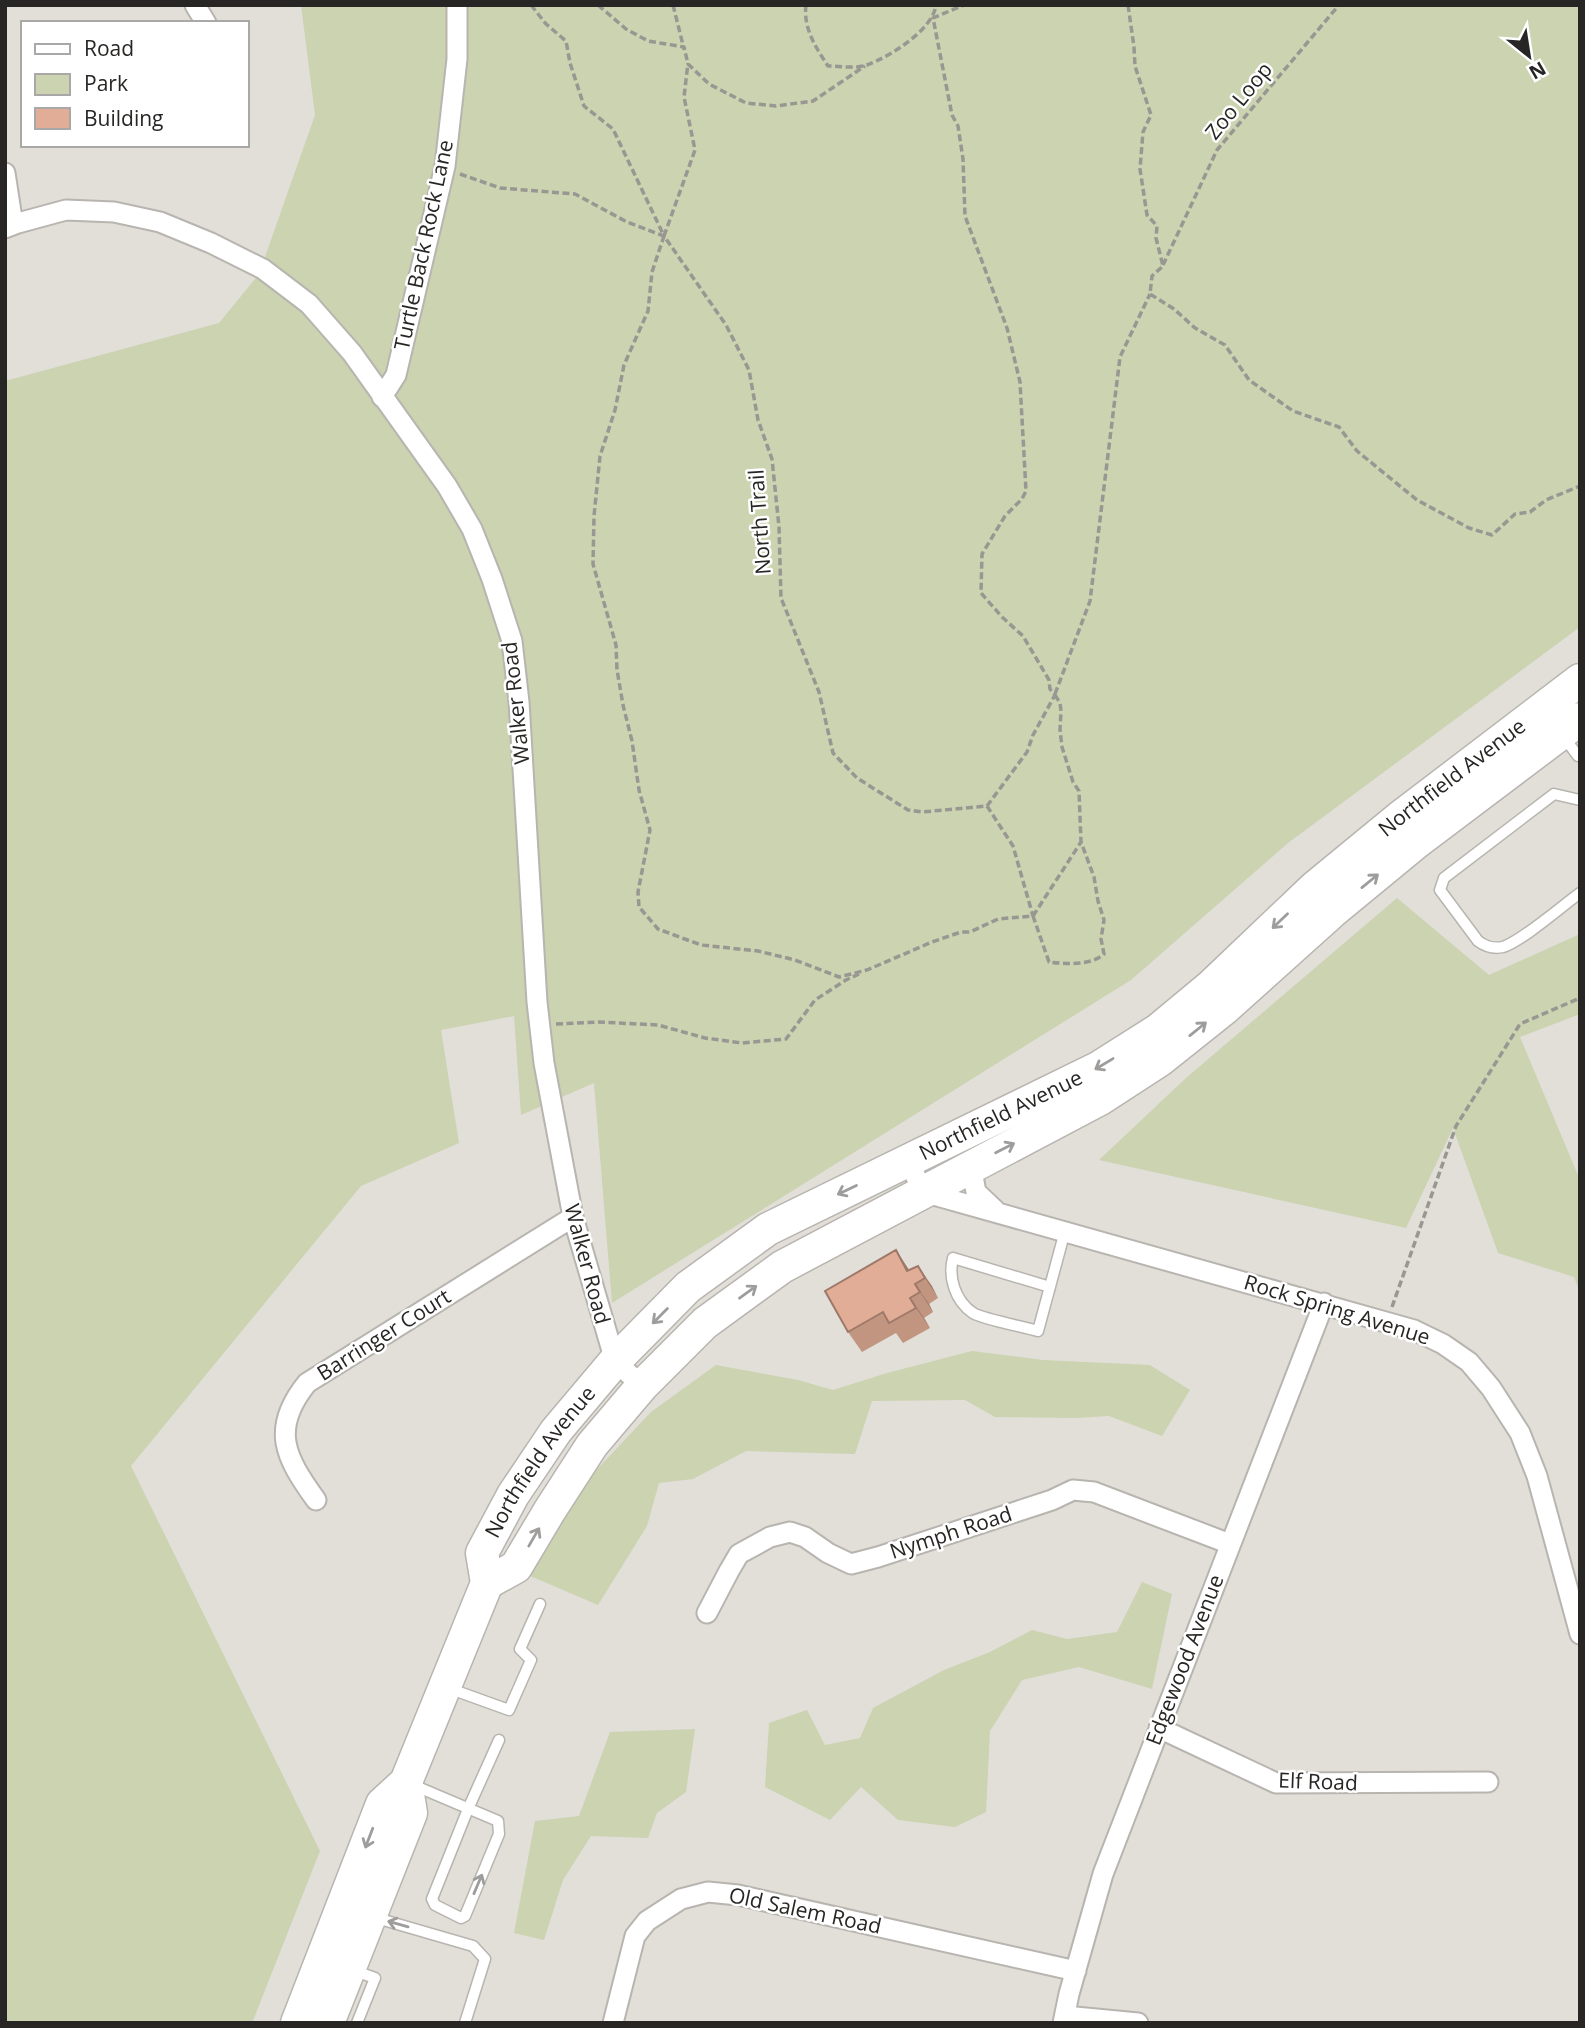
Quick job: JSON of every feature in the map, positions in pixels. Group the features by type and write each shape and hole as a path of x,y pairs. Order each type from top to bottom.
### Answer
{"main road":[{"name":"Northfield Avenue","path":"487,1583 516,1567 592,1445 642,1386 705,1323 782,1267 1100,1098 1160,1060 1224,1009 1332,912 1560,726 1580,680"},
{"name":"Northfield Avenue","path":"297,2023 382,1804 406,1783 487,1583 482,1553 513,1495 556,1431 615,1361 688,1287 768,1228 1098,1068 1158,1030 1211,986 1315,887 1399,818 1560,726"},
{"name":"Northfield Avenue","path":"328,2023 411,1812 406,1783"}],"street":[{"path":"195,5 205,21"},
{"name":"Turtle Back Rock Lane","path":"382,397 396,376 445,166 457,59 457,5"},
{"path":"5,173 9,227"},
{"name":"Walker Road","path":"9,227 65,210 114,212 160,222 263,269 309,304 352,353 447,486 472,529 512,641 519,702 537,1002 544,1063 573,1217 615,1361"},
{"path":"908,1160 923,1192"},
{"path":"971,1166 976,1192 996,1211"},
{"name":"Rock Spring Avenue","path":"923,1192 1324,1303 1414,1330 1443,1344 1469,1362 1520,1433 1537,1476 1580,1634"},
{"name":"Barringer Court","path":"316,1500 295,1471 287,1453 285,1437 292,1407 307,1383 573,1217"},
{"name":"Edgewood Avenue","path":"1064,2019 1103,1874 1324,1303"},
{"path":"615,1361 642,1386"},
{"name":"Nymph Road","path":"707,1613 739,1554 770,1537 790,1532 805,1537 828,1553 851,1564 1052,1500 1073,1490 1094,1492 1230,1544"},
{"name":"Elf Road","path":"1159,1728 1276,1783 1488,1782"},
{"name":"Old Salem Road","path":"613,2023 635,1936 647,1921 681,1899 708,1892 738,1895 1076,1971"},
{"path":"1064,2019 1138,2023"}],"lane":[{"path":"1580,800 1555,794 1444,878 1440,890 1478,941 1485,947 1494,948 1510,944 1580,893"},
{"path":"1051,1286 953,1258 950,1270 957,1296 974,1314 1038,1331 1051,1286 1066,1231"},
{"path":"444,1687 509,1710 531,1661 520,1649 540,1604"},
{"path":"406,1783 468,1809 498,1821 499,1834 465,1916 461,1918 435,1905 432,1899 468,1809 499,1740"},
{"path":"370,1916 473,1946 485,1959 465,2023"},
{"path":"349,1969 375,1978 357,2023"}],"path":[{"name":"North Trail","path":"531,5 546,24 566,41 584,106 613,129 664,236 726,325 749,370 758,420 772,459 779,527 781,598 818,692 833,753 856,778 908,810 922,812 987,806"},
{"path":"598,5 626,29 648,41 684,47"},
{"path":"673,5 688,64 684,97 695,149 652,272 648,312 624,365 615,410 600,456 594,516 593,564 616,645 623,705 632,741 639,790 650,830 638,892 639,907 658,929 701,945 758,951 795,960 839,977 867,970"},
{"path":"806,5 805,17 815,45 828,66 865,66"},
{"path":"936,5 933,18 952,115 958,126 964,159 965,216 1007,328 1020,382 1026,491 1005,516 982,554 981,593 1023,636 1055,695 1061,711 1062,747 1073,782 1079,791 1081,842 1094,877 1104,920 1101,939 1104,954 1099,958 1067,964 1049,962 1013,846 987,806 1027,752 1033,735 1055,695 1090,601 1120,357 1150,293 1174,309 1195,328 1226,345 1249,380 1293,411 1339,427 1357,451 1417,500 1469,528 1492,535 1515,514 1530,512 1546,500 1580,486"},
{"path":"688,64 709,84 746,103 776,106 813,100 865,66 902,47 933,18 964,5"},
{"path":"1128,5 1135,66 1151,115 1143,132 1140,169 1147,215 1157,226 1156,238 1163,266"},
{"name":"Zoo Loop","path":"1150,293 1152,276 1163,266 1217,150 1339,5"},
{"path":"445,166 500,188 575,194 627,222 664,236"},
{"path":"1033,916 1081,842"},
{"path":"549,1024 598,1022 658,1026 742,1044 786,1039 816,1000 846,980 932,942 961,932 970,932 998,919 1033,916"},
{"path":"1387,1322 1456,1126 1520,1024 1580,998"}],"green space":[{"path":"301,5 1580,5 1580,627 1288,843 1131,980 612,1303 594,1083 521,1115 514,1016 441,1030 459,1143 361,1186 131,1466 320,1851 252,2023 5,2023 5,381 219,323 259,274 315,115"},
{"path":"1397,898 1489,975 1580,934 1580,1014 1520,1037 1580,1180 1580,1292 1574,1277 1498,1253 1453,1128 1406,1228 1099,1160 1186,1078"},
{"path":"972,1351 1043,1360 1150,1365 1190,1390 1162,1436 1109,1416 995,1417 965,1400 872,1401 855,1454 746,1451 693,1479 659,1483 647,1526 598,1605 528,1575 586,1481 651,1412 716,1365 798,1380 833,1390"},
{"path":"1142,1582 1172,1594 1152,1689 1079,1667 1022,1680 990,1731 986,1812 955,1827 898,1820 861,1787 830,1820 765,1787 769,1723 807,1710 825,1745 860,1738 873,1708 944,1670 990,1652 1032,1630 1067,1639 1117,1632"},
{"path":"695,1729 686,1792 657,1813 648,1838 591,1836 563,1880 544,1940 514,1933 535,1821 579,1816 610,1732"}],"building":[{"path":"896,1250 907,1271 918,1266 925,1278 915,1284 920,1292 910,1298 916,1308 889,1323 883,1312 848,1332 825,1291"}]}
